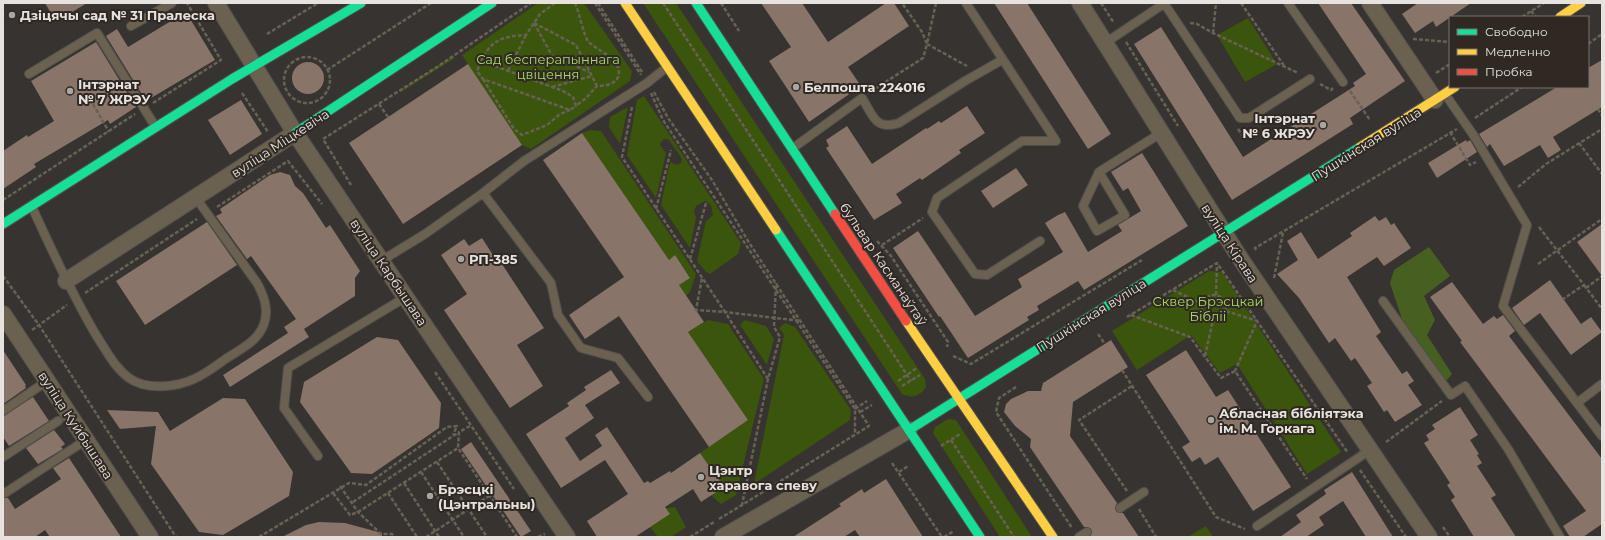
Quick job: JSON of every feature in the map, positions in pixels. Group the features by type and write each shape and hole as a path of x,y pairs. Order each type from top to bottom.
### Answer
{"main road":[{"path":"3,224 32,207 155,127 361,3"},
{"name":"вуліца Міцкевіча","path":"295,133 492,3"},
{"path":"625,3 980,537"},
{"name":"бульвар Касманаўтаў","path":"696,3 958,399 1053,537"},
{"path":"1562,16 1581,3"},
{"name":"Пушкінская вуліца","path":"909,430 1065,331 1224,234 1454,88"}],"street":[{"name":"вуліца Карбышава","path":"216,3 295,133 567,537"},
{"name":"вуліца Кірава","path":"1080,3 1224,234 1429,537"},
{"path":"1370,3 1440,97"},
{"name":"вуліца Міцкевіча","path":"66,281 295,133"},
{"name":"вуліца Куйбышава","path":"3,314 150,537"},
{"name":"Пушкінская вуліца","path":"723,537 909,430"}],"lane":[{"path":"131,26 172,3"},
{"path":"966,3 1056,141 1022,141 937,198 932,212 975,274 987,276 1040,241"},
{"path":"1105,43 1164,3 1240,118 1249,118 1310,79"},
{"path":"1288,3 1343,82"},
{"path":"29,74 97,33 155,127"},
{"path":"792,149 862,98 880,124 888,127 899,123 1002,60"},
{"path":"381,261 424,234 483,193 524,161 647,83 668,67"},
{"path":"1440,97 1466,124 1527,225 1503,306 1602,436"},
{"path":"1099,172 1125,215 1097,231 1083,206 1099,172 1161,133"},
{"path":"483,193 552,283 558,315 581,348 618,358 648,397"},
{"path":"32,207 66,281 111,360 131,379 144,384 157,386 184,383 197,378 247,345 257,336 264,324 266,309 264,296 257,283 196,198"},
{"path":"318,456 284,408 288,368 406,297"},
{"path":"1383,301 1451,395 1465,386 1508,449 1560,537"},
{"path":"3,411 47,381"},
{"path":"1577,403 1602,384"},
{"path":"3,457 58,421"},
{"path":"5,493 86,440"},
{"path":"1253,528 1314,489 1370,450"},
{"path":"1120,508 1144,492"},
{"path":"1079,537 1087,532"}],"path":[{"path":"3,200 221,60 187,3"},
{"path":"264,37 318,3"},
{"path":"326,70 431,3"},
{"path":"323,139 437,67 531,3"},
{"path":"508,71 526,35 540,14 555,3"},
{"path":"526,35 509,36 494,42 486,50 477,71 514,129 522,135 547,125 560,114 570,110 586,98 596,86 610,84 616,80 619,72 616,63 588,41 575,3"},
{"path":"595,3 647,83 663,120 855,409 855,434"},
{"path":"662,3 911,380"},
{"path":"902,3 922,32 927,44 980,73"},
{"path":"862,98 923,58 936,3"},
{"path":"1101,3 1121,33 1179,129"},
{"path":"1213,33 1216,3"},
{"path":"1241,3 1285,67"},
{"path":"1524,16 1544,3"},
{"path":"1532,11 1535,16"},
{"path":"1175,21 1197,24 1331,90 1343,82 1370,120"},
{"path":"534,23 576,45 596,86"},
{"path":"534,23 555,61 574,65 590,72"},
{"path":"1589,43 1602,34"},
{"path":"1409,39 1449,42"},
{"path":"309,57 323,63 326,70 330,77 330,84 327,91 317,101 302,103 295,100 285,90 285,74 294,61 309,57"},
{"path":"481,61 552,87 573,97 576,106"},
{"path":"1436,73 1449,65"},
{"path":"552,87 592,76"},
{"path":"483,79 570,110"},
{"path":"1254,248 1283,233 1450,132 1466,124 1520,88"},
{"path":"635,90 622,157 768,379"},
{"path":"241,92 272,137"},
{"path":"90,99 109,132"},
{"path":"379,104 388,117"},
{"path":"1598,109 1602,116"},
{"path":"1512,182 1516,188 1546,164 1602,129"},
{"path":"1450,132 1470,165 1486,157"},
{"path":"1579,143 1602,174"},
{"path":"656,209 671,150"},
{"path":"39,325 288,161"},
{"path":"712,180 776,283 869,426 742,505 768,379 780,337 774,327 776,283"},
{"path":"690,259 706,203"},
{"path":"882,245 932,212"},
{"path":"1538,264 1602,219"},
{"path":"1538,226 1601,307"},
{"path":"1274,278 1283,233"},
{"path":"951,355 971,364 1145,258"},
{"path":"1124,319 1217,263"},
{"path":"1216,295 1217,263"},
{"path":"1217,263 1406,537"},
{"path":"3,276 39,325 176,537"},
{"path":"1563,299 1602,276"},
{"path":"702,278 696,310 801,321"},
{"path":"1173,290 1202,304"},
{"path":"1216,295 1225,303 1226,311 1221,317 1213,320 1209,319 1203,313 1202,304 1208,297 1216,295"},
{"path":"1226,311 1257,321"},
{"path":"1130,315 1190,338 1221,378 1235,371 1257,321"},
{"path":"1204,357 1213,320"},
{"path":"1093,338 1105,330"},
{"path":"1098,334 1105,344"},
{"path":"1122,370 1216,517 1253,528"},
{"path":"1235,371 1314,489"},
{"path":"898,389 921,374"},
{"path":"1018,386 999,398 996,412 1073,530"},
{"path":"1132,386 1079,420 1156,537"},
{"path":"1386,442 1451,395"},
{"path":"860,412 874,404"},
{"path":"259,537 349,483 366,484 447,428 457,426 453,435"},
{"path":"352,502 453,435 470,426"},
{"path":"459,432 458,448 516,537"},
{"path":"941,446 964,432"},
{"path":"951,440 1014,537"},
{"path":"333,493 350,515 358,512 458,448"},
{"path":"437,462 487,537"},
{"path":"892,463 942,537"},
{"path":"899,472 908,466"},
{"path":"421,472 464,537"},
{"path":"404,483 439,537"},
{"path":"340,486 358,512 384,537"},
{"path":"388,493 417,537"},
{"path":"426,537 489,496"},
{"path":"382,534 392,534 395,537"},
{"path":"538,537 545,534"}],"green space":[{"name":"Сад бесперапыннага цвіцення","path":"538,3 584,3 632,71 630,81 531,149 522,145 462,55"},
{"path":"643,3 676,3 925,379 926,387 921,393 916,396 902,394"},
{"path":"1248,18 1277,64 1245,82 1217,35"},
{"path":"453,56 455,58 401,92 400,90"},
{"path":"644,96 741,243 738,254 710,274 706,272 697,261 706,221 713,215 711,205 705,201 696,206 694,211 696,218 690,248 661,205 670,162 677,165 681,163 682,159 669,140 664,139 660,145 666,153 656,198 627,155 637,100"},
{"path":"628,107 620,144 609,127 610,117"},
{"path":"590,130 601,131 696,274 690,292 686,296 663,296 690,277 675,256 669,260 582,133"},
{"path":"1429,247 1450,276 1424,296 1435,320 1427,335 1452,374 1446,381 1402,319 1390,283 1394,270"},
{"name":"Сквер Брэсцкай Бібліі","path":"1209,271 1222,272 1341,452 1307,474 1237,364 1220,373 1191,335 1137,370 1112,331"},
{"path":"708,320 728,324 764,379 736,495 721,504 711,495 723,486 700,453 748,420 688,332"},
{"path":"745,320 766,326 774,339 767,365 740,325"},
{"path":"785,323 795,327 851,410 850,420 754,484 784,335 779,328"},
{"path":"948,419 956,420 1032,537 1000,537 933,433 935,427"},
{"path":"675,507 686,527 671,537 658,537 650,527 670,514 666,508"},
{"path":"1206,526 1213,537 1188,537"}],"building":[{"path":"45,3 87,3 56,22"},
{"path":"761,3 802,3 828,42 886,3 894,3 909,26 848,67 861,86 809,122 769,61 791,47"},
{"path":"994,3 1027,3 1111,134 1088,149"},
{"path":"1318,3 1351,3 1405,81 1350,118 1353,124 1232,200 1134,44 1161,27 1243,157 1355,86 1353,83 1366,74"},
{"path":"1418,3 1471,3 1452,16 1449,16 1449,18 1436,27 1433,21 1415,33 1402,14"},
{"path":"186,12 215,60 146,101 106,36 117,29 128,47"},
{"name":"Інтэрнат № 7 ЖРЭУ","path":"96,42 136,107 110,124 108,120 34,164 36,167 3,189 3,151 27,135 28,137 54,121 31,81"},
{"path":"1602,60 1602,107 1553,137 1561,150 1548,158 1540,145 1504,166 1490,144 1487,147 1479,134 1555,88 1589,88 1589,67"},
{"path":"308,62 319,67 324,78 319,89 308,94 297,89 292,78 297,67"},
{"path":"468,64 522,145 403,224 349,143"},
{"path":"241,100 262,134 230,155 208,120"},
{"path":"967,106 985,133 959,150 961,153 922,180 920,178 896,194 902,203 874,220 826,148 829,146 826,140 847,126 872,164 926,128 927,129 939,121 941,123"},
{"path":"582,133 669,260 675,255 690,278 679,285 704,322 688,332 748,420 709,447 619,316 585,339 569,315 624,277 543,160"},
{"path":"1466,140 1467,142 1470,140 1477,152 1437,178 1428,163"},
{"path":"1142,153 1188,226 1084,290 1078,281 1037,306 1039,310 1027,317 1029,320 968,358 893,248 918,231 975,316 1022,287 1018,279 1063,252 1045,223 1058,215 1065,212 1088,252 1122,231 1118,225 1141,211 1128,188 1123,191 1111,172"},
{"path":"1016,168 1028,185 993,208 981,191"},
{"path":"280,172 290,175 295,186 303,193 326,228 330,225 360,271 355,278 355,296 304,329 309,337 230,387 223,375 288,333 284,327 296,319 251,256 247,259 216,216 222,213 220,209 270,175"},
{"path":"1375,216 1379,221 1386,217 1391,225 1394,223 1411,248 1384,266 1377,257 1347,277 1381,332 1376,336 1402,374 1407,371 1414,381 1408,385 1422,405 1395,422 1387,410 1384,412 1367,386 1372,383 1355,358 1351,361 1335,338 1329,343 1299,298 1277,274 1298,260 1287,241 1301,232 1318,259 1352,236 1350,233"},
{"path":"207,222 237,265 145,325 116,281"},
{"path":"1602,224 1602,276 1577,242"},
{"path":"482,238 500,266 502,264 544,328 517,345 543,386 510,408 444,310 467,294 441,255 464,239 469,246"},
{"path":"1550,280 1581,324 1591,317 1602,332 1571,355 1540,313 1524,325 1512,308"},
{"path":"1452,282 1483,324 1494,316 1497,319 1503,315 1515,331 1509,336 1602,459 1602,524 1583,537 1570,537 1563,526 1586,511 1460,342 1462,341 1430,297"},
{"path":"377,337 398,340 441,403 439,428 372,474 351,473 300,402 304,382"},
{"path":"1111,340 1128,367 1073,402 1070,436 1117,503 1115,508 1116,511 1123,513 1139,537 1090,537 1092,532 1091,529 1084,527 1030,447 1031,439 1015,426 1004,412 1006,404 1011,399 1028,391 1041,391 1043,383"},
{"path":"3,350 26,385 26,388 3,404"},
{"name":"Абласная бібліятэка ім. М. Горкага","path":"1186,350 1216,397 1228,390 1291,487 1253,511 1218,457 1205,465 1200,457 1192,462 1182,447 1190,442 1146,375"},
{"path":"611,370 620,383 585,405 594,418 565,438 580,461 602,446 595,435 607,427 644,483 648,481 650,483 670,471 671,473 700,453 724,487 701,502 693,489 665,507 670,514 635,537 597,537 587,521 628,494 605,460 561,488 526,434 569,406 567,403 586,390 584,387"},
{"path":"33,397 49,421 9,446 3,437 3,416"},
{"path":"223,398 245,399 293,472 289,496 223,535 199,532 151,464 156,426 120,429 107,410 158,412 170,431"},
{"path":"1460,407 1478,435 1470,440 1479,454 1477,455 1482,463 1477,466 1496,495 1491,498 1516,537 1474,537 1451,500 1455,497 1447,485 1450,483 1424,443 1429,440 1426,435 1435,429 1432,425"},
{"path":"54,430 65,444 61,447 63,449 38,464 26,448"},
{"path":"471,442 531,531 521,537 461,449"},
{"path":"69,458 121,537 50,537 45,530 35,537 3,537 3,498 8,498 15,509 61,479 53,468"},
{"path":"1352,472 1393,537 1366,537 1343,501 1319,517 1324,525 1306,537 1280,537 1301,522 1296,515 1326,494 1324,490"},
{"path":"886,479 923,537 860,537 855,530 844,537 793,537 841,506 839,504 862,489 864,493"},
{"path":"319,522 345,523 382,533 382,537 282,537 306,525"}],"traffic: fast":[{"path":"3,224 232,79 361,3"},
{"path":"295,133 492,3"},
{"path":"696,3 835,214"},
{"path":"909,430 1360,147"},
{"path":"776,230 980,537"}],"traffic: slow":[{"path":"625,3 776,230"},
{"path":"1562,16 1581,3"},
{"path":"1360,147 1453,88"},
{"path":"906,321 1053,537"}],"traffic: jam":[{"path":"835,214 906,321"}],"place":[{"name":"Дзіцячы сад № 31 Пралеска","path":"12,15"},
{"name":"Белпошта 224016","path":"796,87"},
{"name":"Інтэрнат № 7 ЖРЭУ","path":"70,91"},
{"name":"Інтэрнат № 6 ЖРЭУ","path":"1323,125"},
{"name":"РП-385","path":"461,259"},
{"name":"Абласная бібліятэка ім. М. Горкага","path":"1211,420"},
{"name":"Цэнтр харавога спеву","path":"701,477"},
{"name":"Брэсцкі (Цэнтральны)","path":"430,496"}]}
